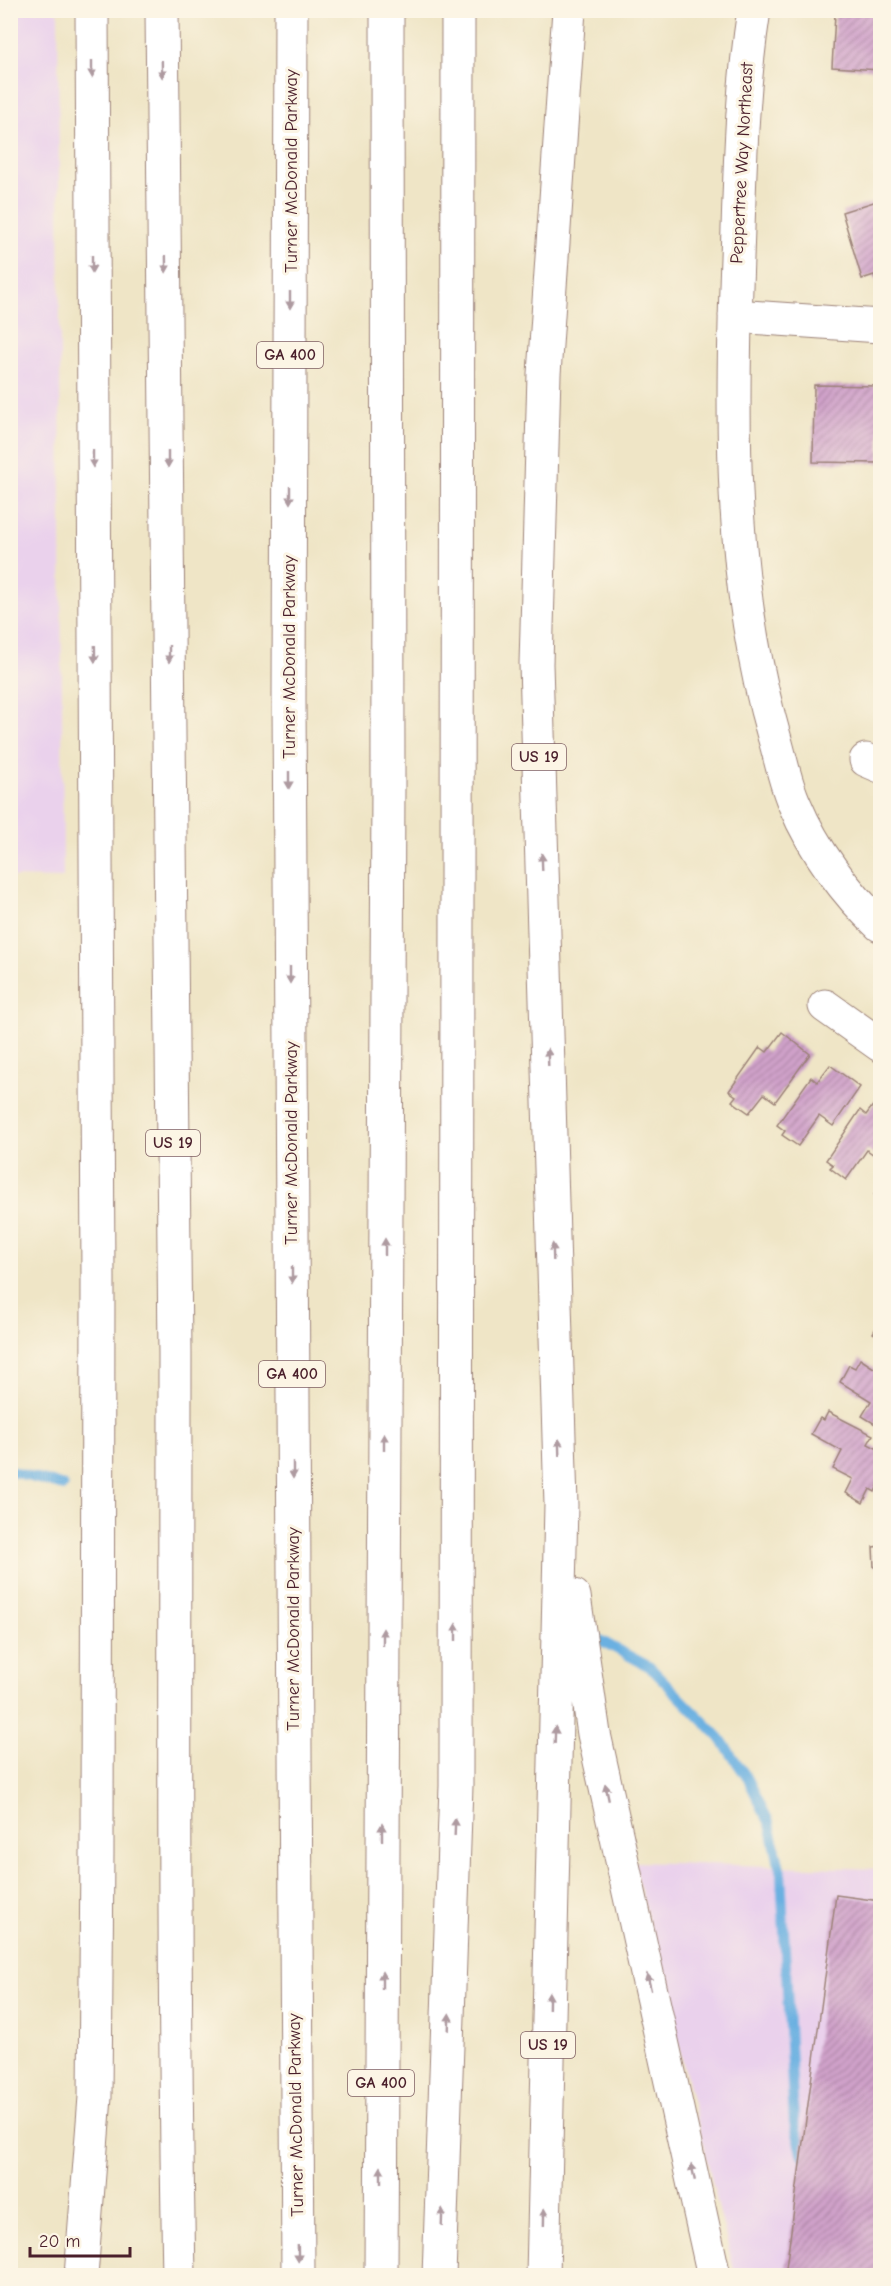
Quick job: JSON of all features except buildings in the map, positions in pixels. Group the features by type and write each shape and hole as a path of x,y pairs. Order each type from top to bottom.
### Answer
{"main road":[{"path":"81,2276 95,2097 98,1280 92,10"},
{"name":"US 19","path":"162,10 175,1323 174,2027 178,2276"},
{"name":"Turner McDonald Parkway","path":"291,10 289,700 298,2276"},
{"name":"GA 400","path":"381,2276 388,796 387,10"},
{"path":"440,2276 456,1786 458,10"},
{"name":"US 19","path":"543,2276 561,1505 536,664 544,374 569,10"},
{"name":"Peppertree Way Northeast","path":"754,10 744,75 735,316 735,510 741,578 761,690 794,805 826,860 870,916 880,925"},
{"path":"735,316 880,326"},
{"path":"825,1006 880,1045"},
{"path":"561,1505 594,1734 714,2276"}],"shaded area":[{"path":"11,10 58,11 63,878 11,877"},
{"path":"634,1862 880,1869 880,2275 735,2275"}],"waterway":[{"path":"10,1471 63,1486"},
{"path":"596,1638 650,1667 720,1738 748,1779 770,1824 781,1873 794,2122 805,2163"}]}
